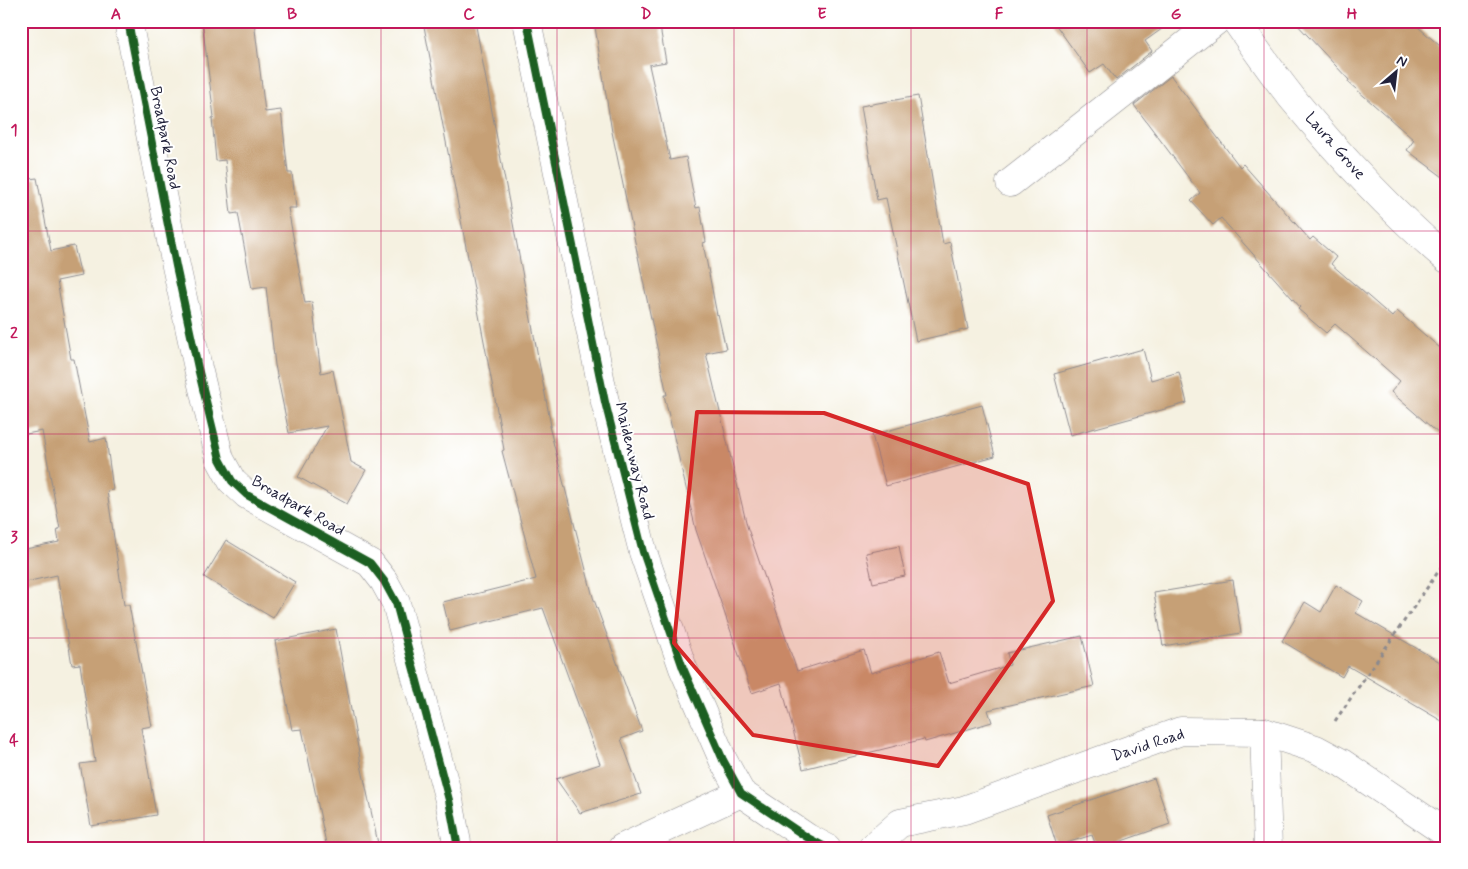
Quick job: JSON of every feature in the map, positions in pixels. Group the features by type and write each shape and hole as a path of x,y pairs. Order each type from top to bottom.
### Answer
{"street":[{"name":"Broadpark Road","path":"128,21 176,266 220,459 232,481 247,495 370,563 384,581 396,603 449,800 458,848"},
{"name":"Maidenway Road","path":"527,21 605,402 643,552 683,668 723,760 742,793 826,848"},
{"path":"1010,182 1216,21"},
{"name":"Laura Grove","path":"1236,21 1291,97 1356,172 1415,232 1447,259"},
{"name":"David Road","path":"872,848 900,823 964,810 1181,731 1264,732 1316,749 1342,762 1447,834"},
{"path":"1264,732 1268,848"},
{"path":"622,848 742,793"}],"path":[{"path":"1316,749 1447,559"}],"highlighted area":[{"path":"697,412 824,413 1028,484 1053,601 938,766 753,735 674,643"}],"building":[{"path":"202,21 254,21 265,112 281,110 288,173 292,173 296,208 288,208 305,303 312,302 321,373 333,370 351,462 366,470 347,504 298,477 327,426 289,433 275,365 266,287 252,289 238,213 231,214 225,160 216,161 212,118 214,117"},
{"path":"423,21 475,21 551,426 549,426 593,597 642,731 621,739 641,794 580,813 556,779 600,764 543,608 450,631 443,602 536,579 502,451 504,450 495,399"},
{"path":"594,21 659,21 666,62 649,65 670,160 686,157 696,208 700,207 706,242 703,243 717,315 726,349 706,353 747,526 797,671 864,650 871,673 939,652 949,683 1010,665 1007,653 1082,636 1094,686 988,710 992,722 925,742 924,739 803,769 781,683 752,693 696,530 664,395 667,395 612,132"},
{"path":"1053,21 1173,21 1145,41 1152,51 1116,80 1104,64 1090,73"},
{"path":"1294,21 1411,21 1447,52 1447,180 1407,150 1414,140 1348,82 1349,80"},
{"path":"1171,76 1240,167 1243,164 1310,240 1313,237 1336,257 1331,264 1392,317 1397,311 1447,354 1447,441 1391,392 1400,381 1335,324 1326,333 1298,309 1300,307 1221,218 1213,225 1191,201 1200,193 1134,105"},
{"path":"918,96 943,244 950,242 968,329 916,341 886,198 877,200 861,106"},
{"path":"37,178 51,251 74,246 81,276 57,281 71,359 74,359 90,442 106,438 113,490 107,491 124,605 129,605 152,726 141,728 156,815 91,826 80,764 95,762 80,664 72,665 57,575 21,583 21,550 59,542 57,529 60,529 42,431 21,435 21,180"},
{"path":"1143,349 1151,380 1179,372 1187,403 1070,435 1054,374"},
{"path":"982,405 995,456 886,486 872,435"},
{"path":"226,540 295,582 273,618 204,577"},
{"path":"899,546 905,576 873,583 866,553"},
{"path":"1233,580 1241,633 1163,646 1154,593"},
{"path":"1336,585 1363,601 1356,613 1447,666 1447,724 1348,666 1342,677 1282,641 1305,602 1321,612"},
{"path":"336,629 379,848 327,848 302,729 292,730 275,641"},
{"path":"1154,778 1170,824 1102,848 1097,848 1092,835 1057,846 1047,815"}],"cycle path":[{"path":"128,21 176,266 220,459 232,481 247,495 370,563 384,581 396,603 449,800 458,848"},
{"path":"527,21 605,402 643,552 683,668 723,760 741,793 808,838 827,848"}]}
